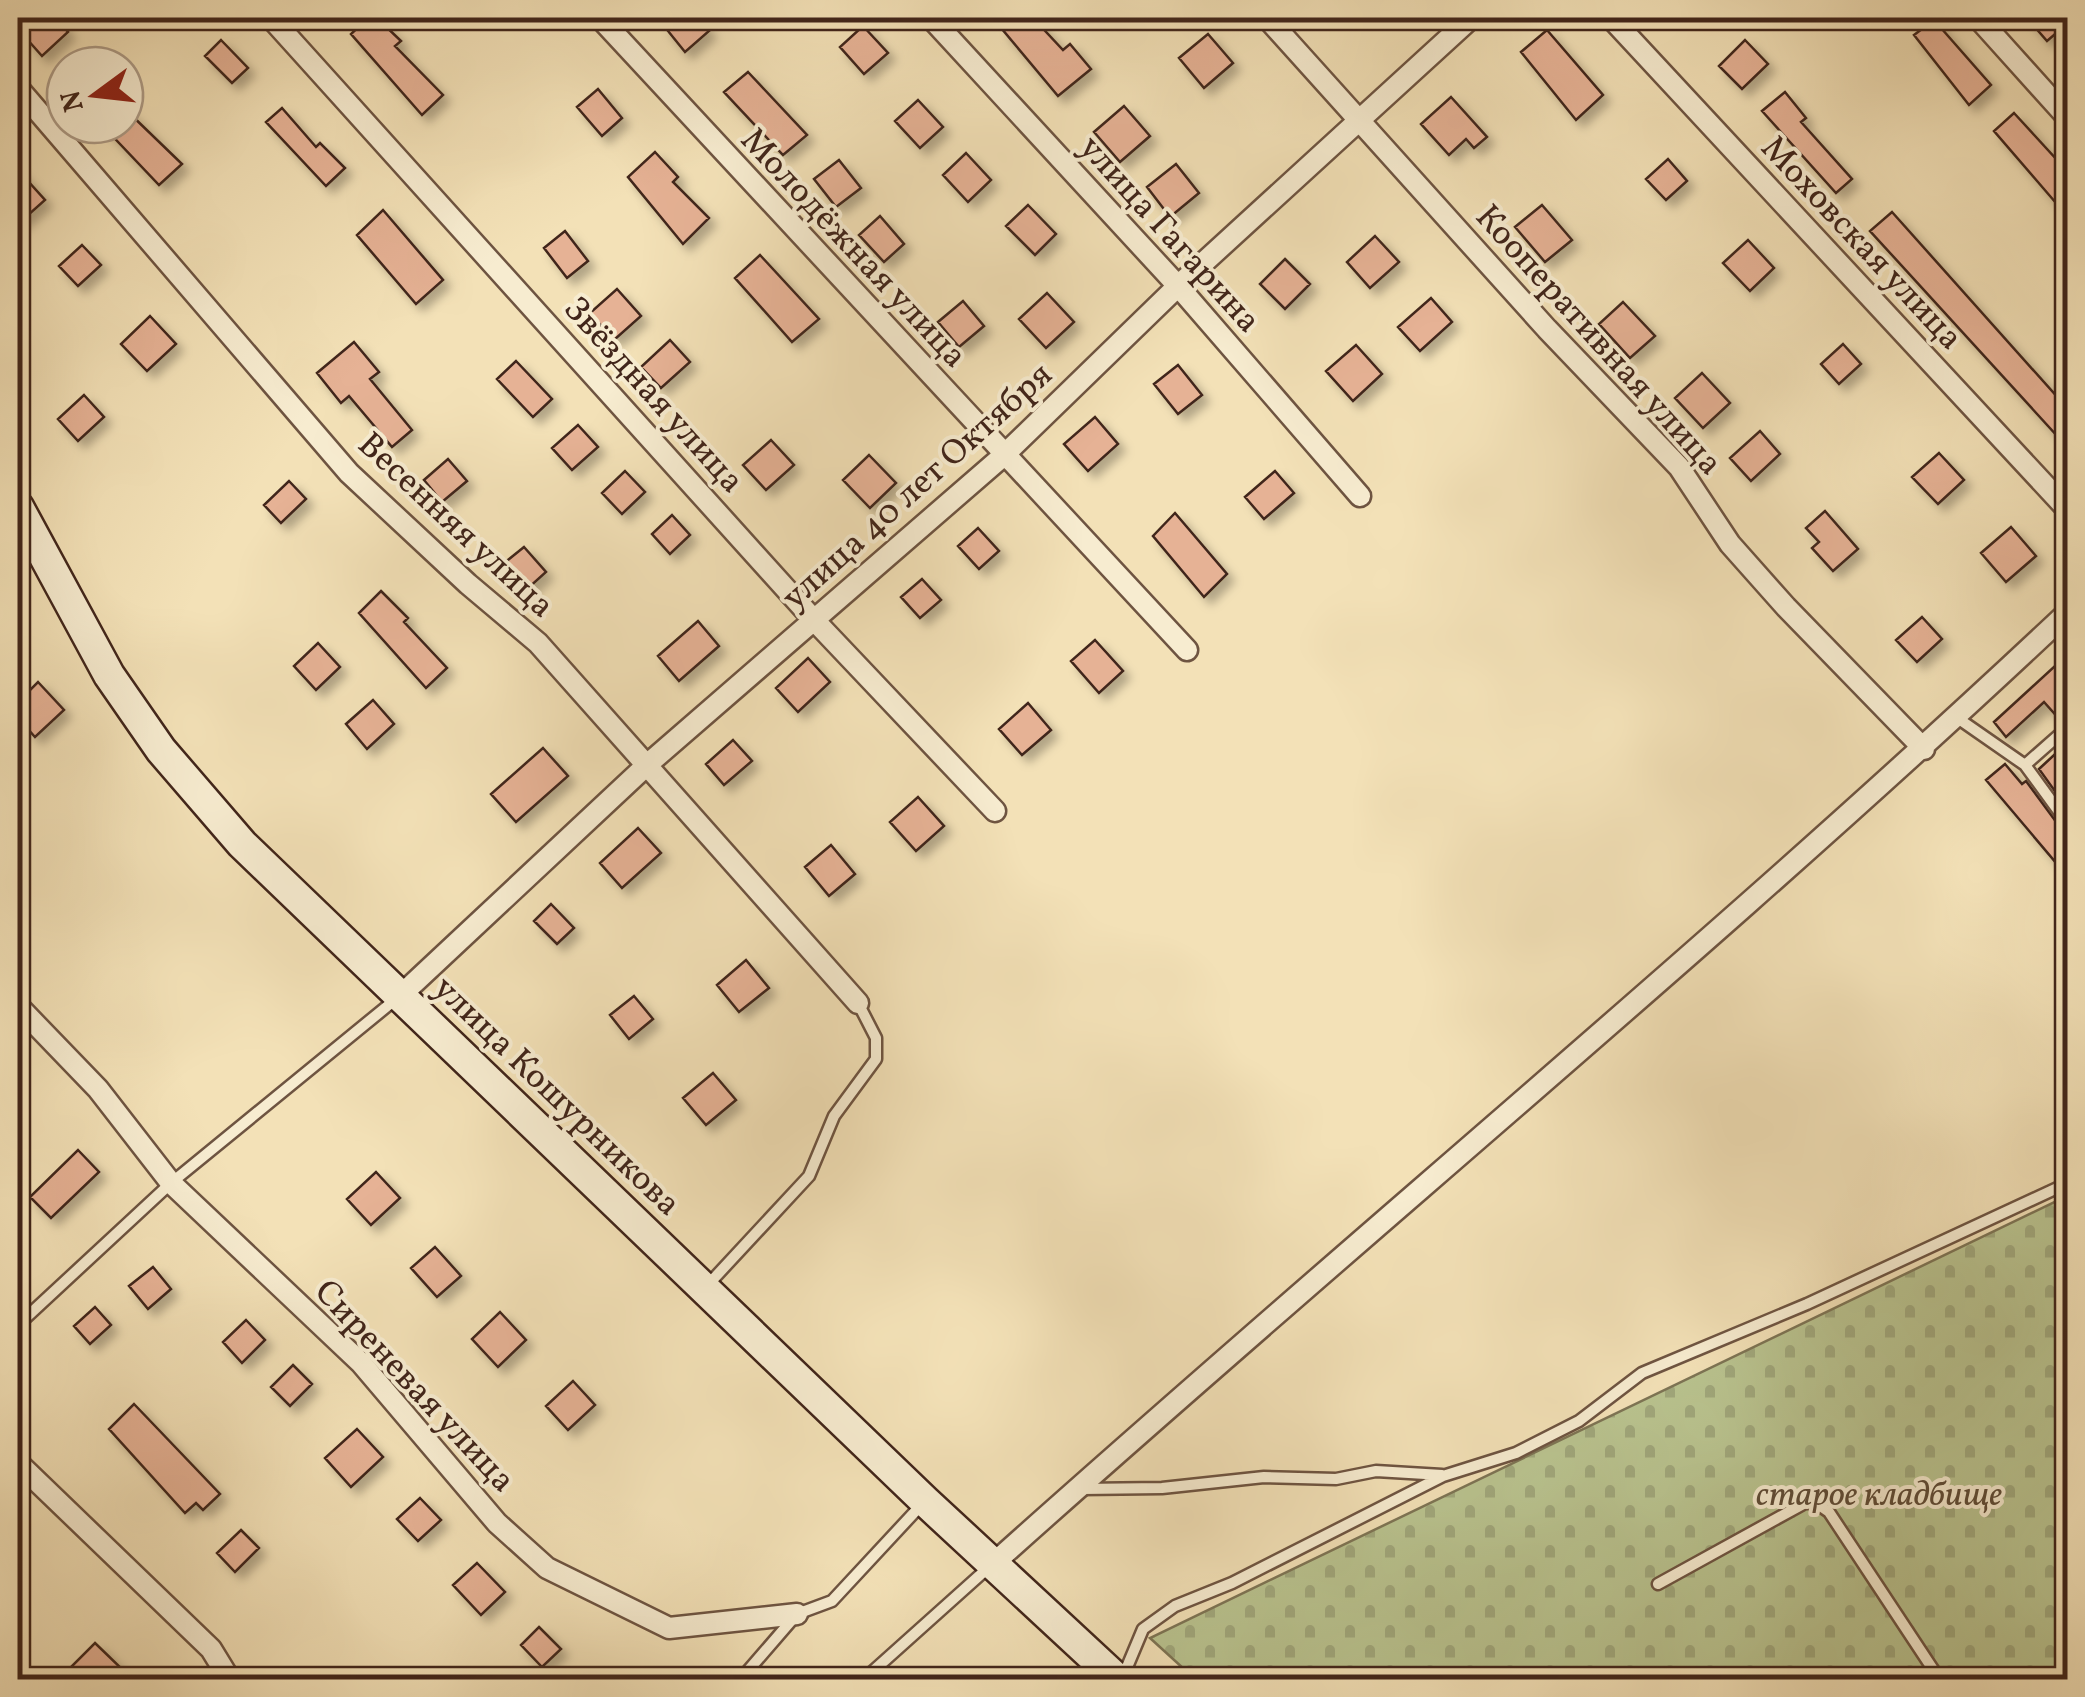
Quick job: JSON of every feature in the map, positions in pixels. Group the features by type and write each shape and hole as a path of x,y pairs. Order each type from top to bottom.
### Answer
{"main road":[{"name":"улица Кошурникова","path":"18,507 109,676 161,750 242,844 925,1501 1120,1680"}],"street":[{"name":"Звёздная улица","path":"270,18 814,620 995,810"},
{"name":"Молодёжная улица","path":"600,18 1187,650"},
{"name":"улица Гагарина","path":"930,18 1178,286 1360,496"},
{"name":"Кооперативная улица","path":"1267,18 1547,329 1679,467 1730,544 1924,749"},
{"name":"улица 40 лет Октября","path":"400,996 648,764 1003,456 1178,286 1471,18"},
{"name":"Моховская улица","path":"1611,18 2068,510"},
{"path":"1978,18 2068,118"},
{"name":"Весенняя улица","path":"18,88 350,473 468,584 538,643 858,1004"},
{"path":"993,1564 1924,749 2068,612"},
{"name":"Сиреневая улица","path":"18,1006 98,1089 171,1183 361,1363 498,1522 547,1568 649,1622 669,1628 798,1614"},
{"path":"18,1464 211,1649 230,1680"}],"lane":[{"path":"1956,717 2025,766 2068,824"},
{"path":"2025,766 2068,727"},
{"path":"18,1324 171,1183 400,996"},
{"path":"704,1288 809,1176 834,1116 876,1059 876,1038 858,1004"},
{"path":"1120,1680 1143,1629 1174,1606 1232,1583 1444,1476 1516,1454 1579,1421 1642,1373 1807,1304 2068,1183"},
{"path":"1076,1489 1162,1488 1264,1477 1336,1479 1376,1471 1444,1476"},
{"path":"740,1680 798,1614 832,1600 925,1501"},
{"path":"1658,1584 1805,1503 1816,1503 1829,1512 1940,1680"},
{"path":"863,1680 993,1564"}],"green space":[{"name":"старое кладбище","path":"2067,1196 2067,1679 1196,1680 1150,1638"}],"building":[{"path":"26,18 56,18 68,32 54,45 45,45 42,56 18,29"},
{"path":"368,18 377,18 401,41 395,46 443,95 422,115 351,34"},
{"path":"674,18 697,18 709,31 685,52 664,26"},
{"path":"1014,18 1033,18 1063,50 1070,44 1091,69 1058,96 1002,29"},
{"path":"2027,18 2068,18 2068,23 2047,41"},
{"path":"1934,20 1991,85 1969,105 1914,35"},
{"path":"863,26 888,53 864,74 840,47"},
{"path":"1547,30 1603,95 1576,120 1521,52"},
{"path":"1208,34 1233,63 1204,88 1179,58"},
{"path":"221,40 248,68 232,83 205,56"},
{"path":"1745,40 1768,64 1742,89 1719,66"},
{"path":"748,72 807,135 783,155 724,92"},
{"path":"598,89 622,118 602,136 577,107"},
{"path":"1785,92 1806,118 1801,122 1852,179 1836,193 1762,111"},
{"path":"1451,97 1487,137 1474,148 1466,139 1449,155 1421,124"},
{"path":"918,100 943,127 920,148 895,121"},
{"path":"1124,106 1150,136 1120,162 1094,132"},
{"path":"282,108 316,147 320,143 345,168 326,186 266,122"},
{"path":"2014,113 2068,172 2068,217 1994,131"},
{"path":"145,128 182,164 159,185 121,145 145,145"},
{"path":"655,152 678,177 673,182 709,218 683,244 628,177"},
{"path":"966,153 991,180 968,202 943,175"},
{"path":"1668,159 1687,181 1666,200 1646,179"},
{"path":"839,160 861,188 836,207 814,179"},
{"path":"1176,164 1199,193 1170,217 1147,187"},
{"path":"18,170 45,200 18,224"},
{"path":"1028,205 1056,234 1035,255 1006,226"},
{"path":"1542,205 1572,240 1545,262 1515,227"},
{"path":"383,210 443,280 416,304 357,235"},
{"path":"1892,212 2068,409 2068,430 2059,438 1870,231"},
{"path":"880,216 904,244 884,262 859,235"},
{"path":"565,231 588,261 567,278 544,248"},
{"path":"1375,236 1399,262 1370,288 1347,262"},
{"path":"1748,240 1774,268 1750,291 1723,263"},
{"path":"82,245 101,265 78,286 59,266"},
{"path":"760,255 819,319 792,342 735,278"},
{"path":"1285,259 1310,284 1285,309 1260,284"},
{"path":"617,289 641,316 614,340 590,313"},
{"path":"1047,293 1074,322 1046,348 1019,319"},
{"path":"1431,298 1452,322 1420,351 1398,327"},
{"path":"963,301 984,326 959,347 938,322"},
{"path":"1623,302 1655,336 1630,358 1599,324"},
{"path":"150,316 176,344 147,371 121,344"},
{"path":"670,340 690,362 661,388 641,367"},
{"path":"354,342 379,372 370,379 412,430 392,447 349,396 341,403 317,373"},
{"path":"1843,344 1861,364 1839,384 1821,364"},
{"path":"1356,345 1382,374 1353,401 1326,371"},
{"path":"516,361 552,399 533,417 497,379"},
{"path":"1178,365 1202,395 1178,414 1154,384"},
{"path":"1702,373 1730,403 1703,428 1675,398"},
{"path":"84,395 104,417 78,441 58,419"},
{"path":"1095,417 1118,444 1088,471 1064,444"},
{"path":"578,425 598,447 572,470 552,448"},
{"path":"1760,431 1780,454 1751,481 1730,458"},
{"path":"771,440 794,465 766,490 743,465"},
{"path":"1939,453 1964,480 1938,504 1912,477"},
{"path":"869,455 896,483 870,508 843,480"},
{"path":"448,459 467,481 442,502 424,480"},
{"path":"625,471 645,492 622,514 602,493"},
{"path":"1275,471 1294,493 1264,519 1245,497"},
{"path":"289,481 306,499 281,523 264,505"},
{"path":"1825,511 1858,549 1833,571 1812,548 1819,542 1806,528"},
{"path":"1175,513 1227,574 1204,597 1153,536"},
{"path":"672,515 690,535 670,554 652,534"},
{"path":"2011,527 2036,556 2006,582 1981,553"},
{"path":"978,528 999,551 979,569 958,546"},
{"path":"524,547 546,572 526,590 503,564"},
{"path":"922,579 941,600 920,618 901,597"},
{"path":"381,591 447,668 426,688 359,613"},
{"path":"1922,617 1942,639 1917,662 1896,640"},
{"path":"698,621 719,646 679,681 658,656"},
{"path":"1095,640 1123,671 1099,693 1071,661"},
{"path":"318,643 340,667 316,690 294,666"},
{"path":"2068,654 2068,718 2061,721 2044,702 2006,737 1994,722"},
{"path":"808,658 830,682 798,712 776,688"},
{"path":"38,682 64,710 35,737 18,718 18,702"},
{"path":"373,700 394,724 367,749 346,724"},
{"path":"1028,703 1051,730 1022,755 999,729"},
{"path":"733,740 752,761 724,785 706,764"},
{"path":"2068,742 2068,796 2062,801 2039,769"},
{"path":"543,748 568,776 516,822 491,794"},
{"path":"2005,764 2022,784 2026,781 2068,838 2068,877 1986,780"},
{"path":"918,797 944,826 916,851 890,822"},
{"path":"638,828 661,853 622,888 600,863"},
{"path":"831,845 855,874 829,896 805,867"},
{"path":"551,904 574,928 557,944 534,921"},
{"path":"746,960 769,988 739,1012 717,985"},
{"path":"634,996 653,1019 629,1039 610,1015"},
{"path":"713,1073 736,1100 706,1125 683,1098"},
{"path":"78,1150 99,1172 51,1218 30,1197"},
{"path":"376,1172 400,1198 371,1225 347,1199"},
{"path":"435,1247 461,1276 437,1297 411,1268"},
{"path":"153,1267 171,1289 148,1309 129,1286"},
{"path":"95,1307 111,1325 90,1344 74,1326"},
{"path":"500,1312 526,1340 498,1367 472,1339"},
{"path":"246,1320 265,1340 242,1363 223,1342"},
{"path":"293,1365 312,1384 290,1406 271,1387"},
{"path":"573,1381 595,1405 568,1430 546,1406"},
{"path":"134,1404 220,1494 203,1510 196,1503 185,1513 109,1429"},
{"path":"357,1429 383,1457 351,1487 325,1458"},
{"path":"420,1498 441,1520 418,1541 397,1519"},
{"path":"241,1530 259,1548 235,1572 217,1553"},
{"path":"477,1563 505,1592 481,1615 453,1585"},
{"path":"539,1627 561,1649 542,1667 521,1645"},
{"path":"95,1643 124,1671 116,1680 84,1680 71,1667"}]}
